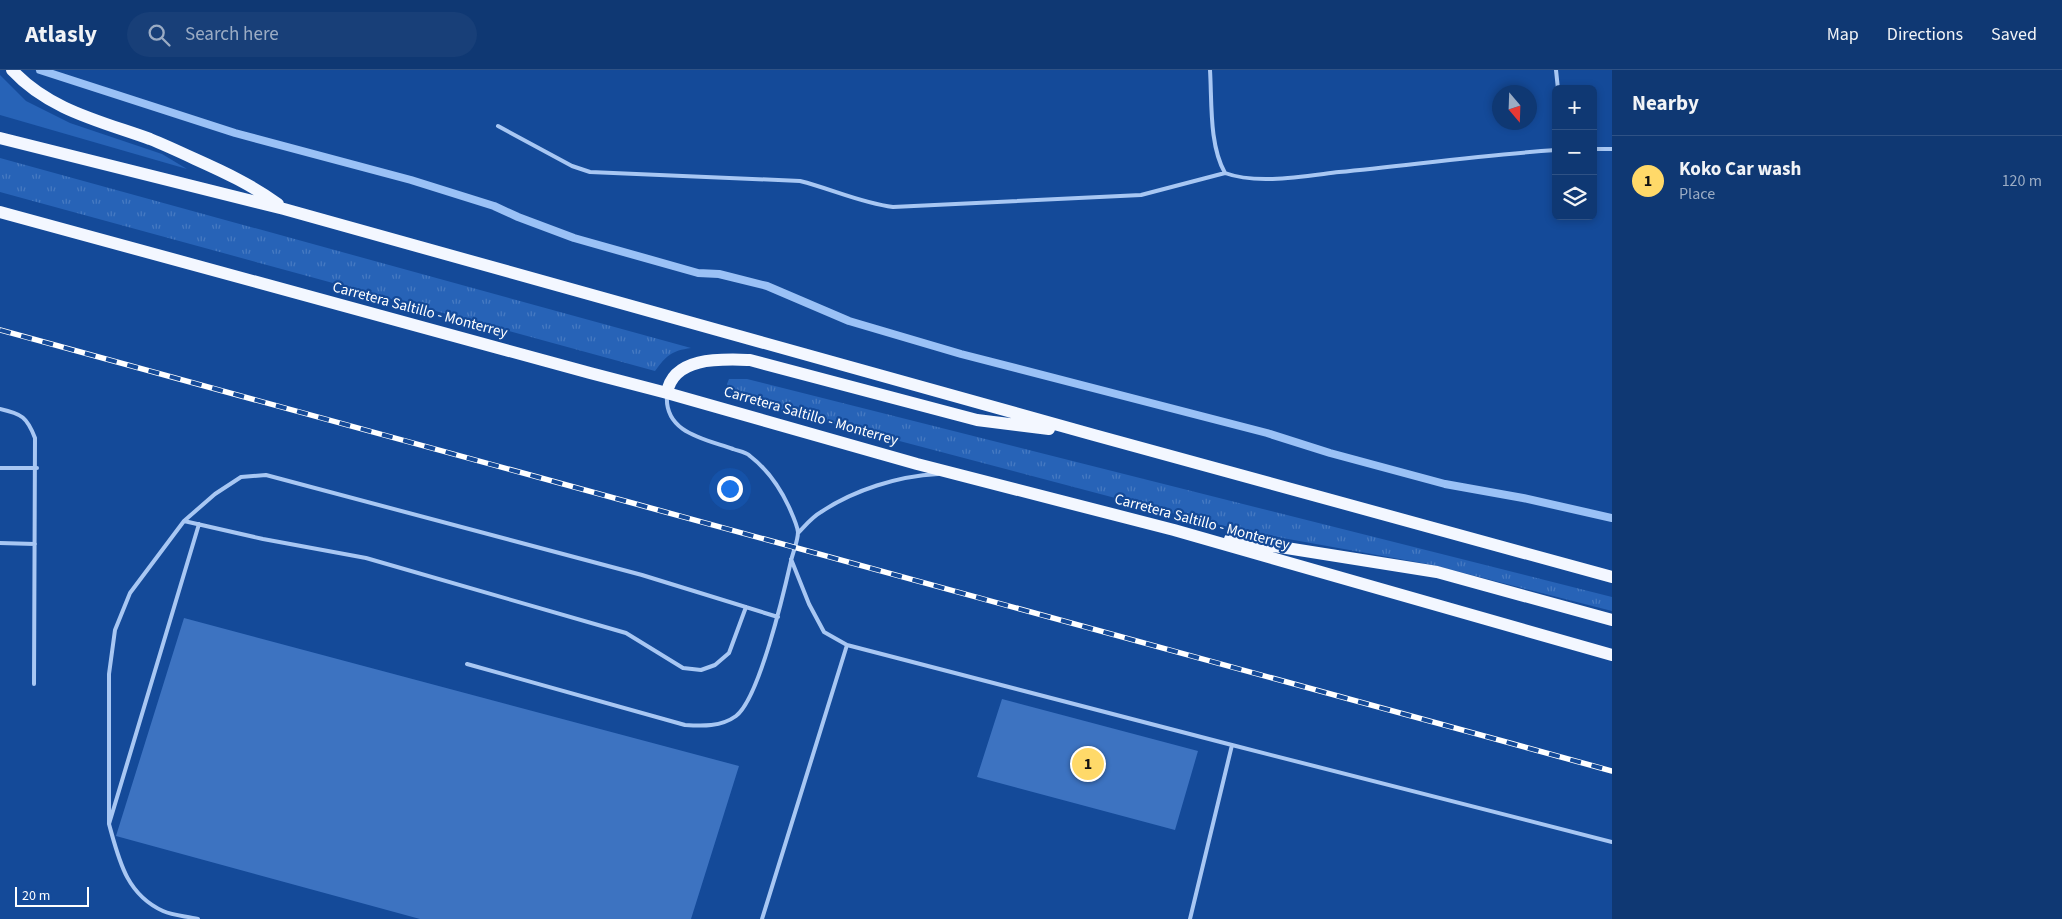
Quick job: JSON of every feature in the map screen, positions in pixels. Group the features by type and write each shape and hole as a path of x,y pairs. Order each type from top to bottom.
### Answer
{"main road":[{"path":"12,70 36,91 57,104 79,115 151,140 236,178 263,193 284,209"},
{"path":"0,138 284,209 1612,577"},
{"name":"Carretera Saltillo - Monterrey","path":"0,212 581,371 667,392 957,474 1174,530 1612,655"},
{"path":"667,392 673,376 682,369 696,363 723,359 750,360 977,420 1094,435"},
{"path":"1174,530 1436,572 1612,620"}],"lane":[{"path":"1210,70 1215,149 1218,162 1225,173"},
{"path":"1556,70 1558,85"},
{"path":"498,126 572,166 590,172 800,181 829,188 872,204 894,207 1141,195 1225,173 1236,177 1282,178 1490,155 1552,150"},
{"path":"1597,149 1612,150"},
{"path":"667,392 666,404 668,410 680,428 692,435 749,455 767,473 785,498 798,533"},
{"path":"0,409 29,421 35,438 34,684"},
{"path":"0,468 36,468"},
{"path":"467,664 684,725 704,726 723,723 737,716 750,698 778,617 798,533 820,512 867,489 908,478 957,474"},
{"path":"198,919 164,911 136,892 121,867 109,824 109,674 115,630 130,593 184,521 215,494 241,477 266,475 642,576 778,617"},
{"path":"184,521 366,558 616,630 640,641 661,656 683,668 701,670 715,665 729,653 746,607"},
{"path":"109,824 199,524"},
{"path":"0,543 35,544"},
{"path":"791,560 809,604 824,632 847,645 1612,842"},
{"path":"762,919 847,645"},
{"path":"1190,919 1232,745"}],"green space":[{"path":"0,75 26,101 70,123 162,154 187,169 0,115"},
{"path":"0,158 691,348 670,355 655,371 0,192"},
{"path":"729,379 747,379 1612,597 1612,611 1433,565 1249,532 1191,518 740,399 729,391 727,384"}],"building":[{"path":"184,618 739,766 691,919 420,919 116,836"},
{"path":"1002,699 1198,751 1175,830 977,777"}],"waterway":[{"path":"40,70 235,133 411,180 494,206 574,238 698,273 719,274 767,286 849,321 961,354 1267,433 1330,453 1445,484 1523,498 1612,518"}],"railway":[{"path":"0,330 1612,771"}],"place":[{"name":"Koko Car wash","path":"1088,764"}]}
